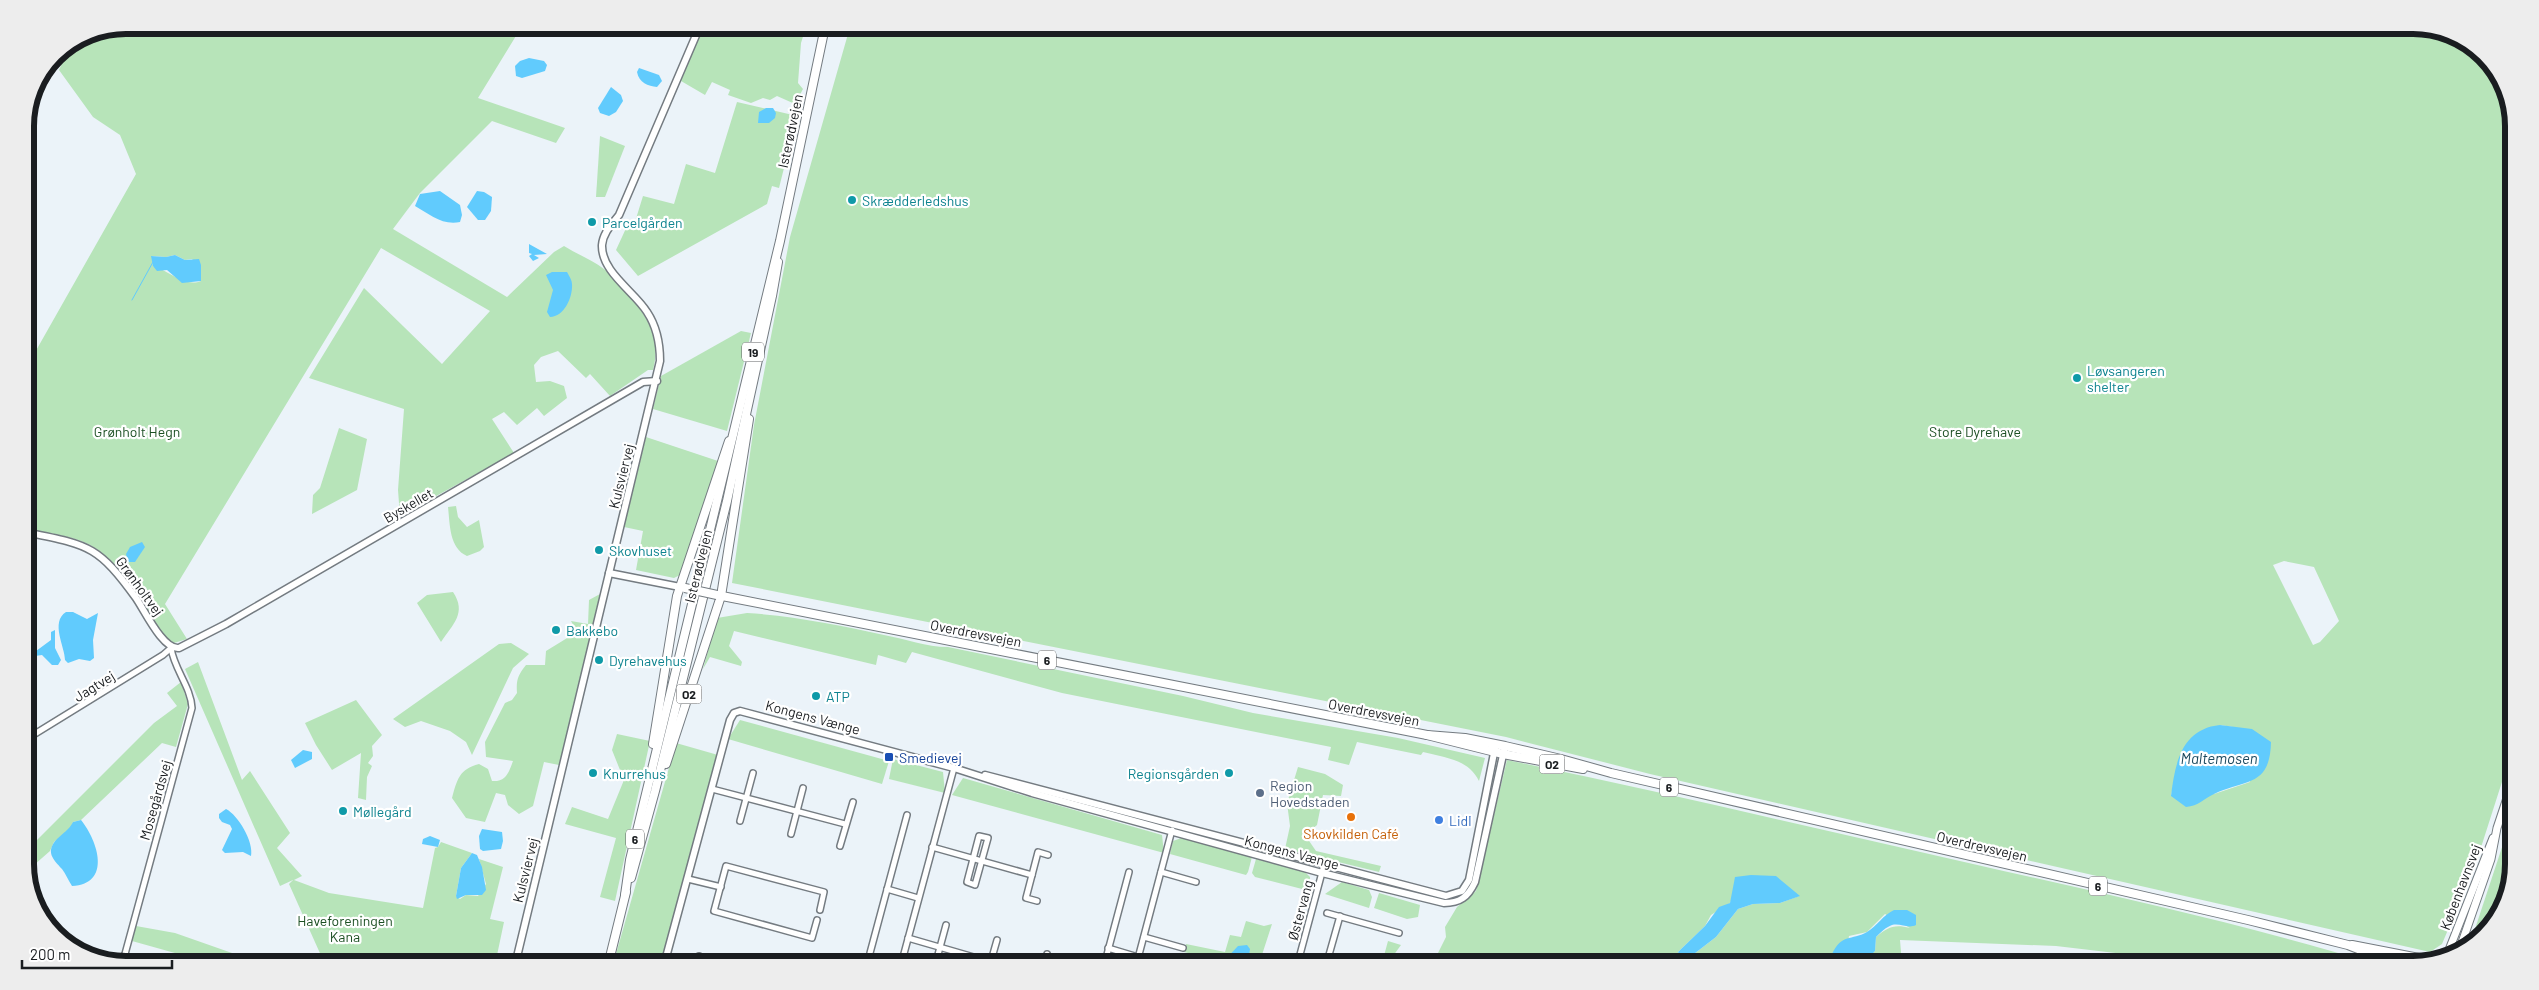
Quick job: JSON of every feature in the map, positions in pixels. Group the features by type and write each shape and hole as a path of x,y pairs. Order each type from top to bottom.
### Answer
{"main road":[{"name":"Isterødvejen","path":"609,956 655,791 749,404 772,296 780,241 824,34"},
{"name":"Isterødvejen","path":"625,895 630,860 648,784 735,431 771,271 780,241"},
{"path":"719,595 749,424 749,404"},
{"path":"682,588 727,445 735,431"},
{"name":"Overdrevsvejen","path":"682,588 1495,748 1611,773 2348,944 2409,956"},
{"name":"6","path":"648,784 650,761 682,588"},
{"name":"O2","path":"655,791 674,742 719,595"},
{"name":"Københavnsvej","path":"2449,949 2505,804"},
{"name":"Københavnsvej","path":"2462,942 2491,859 2497,828"},
{"name":"Overdrevsvejen","path":"2348,944 2376,956"}],"street":[{"name":"Kulsviervej","path":"517,956 657,381 660,350 654,324 639,300 608,264 602,247 603,239 619,215 697,34"},
{"name":"Byskellet","path":"171,648 190,644 642,382 657,381"},
{"name":"Grønholtvej","path":"34,534 76,543 99,554 119,575 149,616 164,642 171,648"},
{"name":"Overdrevsvejen","path":"609,573 682,588"},
{"name":"Jagtvej","path":"34,735 164,656 171,648"},
{"name":"Mosegårdsvej","path":"124,956 192,708 190,696 172,657 171,648"},
{"name":"Kongens Vænge","path":"666,956 730,720 734,713 740,711 954,768 1174,823 1324,865 1446,896 1462,891 1469,880 1495,748"},
{"name":"Kongens Vænge","path":"962,770 1010,786 1172,832 1322,873 1444,903 1461,900 1471,890 1475,882 1504,750"},
{"path":"904,956 954,768"},
{"path":"740,821 753,773"},
{"path":"712,788 845,824"},
{"path":"791,834 803,788"},
{"path":"840,846 853,802"},
{"path":"870,953 907,815"},
{"path":"1139,956 1174,823"},
{"path":"979,836 988,838 982,861 976,884 967,882 979,836"},
{"path":"932,847 1032,875"},
{"path":"1037,901 1026,898 1038,852 1048,855"},
{"name":"Østervang","path":"1301,956 1324,865"},
{"path":"817,920 812,938 714,911 726,866 824,892 820,910"},
{"path":"1106,956 1128,872"},
{"path":"1161,872 1196,882"},
{"path":"688,879 721,888"},
{"path":"887,889 918,898"},
{"name":"Østervang","path":"1328,913 1399,932"},
{"path":"1329,956 1340,916"},
{"path":"938,956 946,926"},
{"path":"1144,937 1183,948"},
{"path":"908,938 971,956"},
{"path":"993,956 997,940"},
{"path":"1108,948 1130,956"}],"green space":[{"name":"Grønholt Hegn","path":"126,34 517,34 478,98 565,128 556,143 492,121 420,193 393,229 507,297 554,252 564,246 607,271 638,306 650,326 653,336 655,358 653,370 648,370 610,396 590,374 586,378 558,351 541,357 534,365 536,382 550,381 564,386 567,398 544,416 537,408 517,425 504,412 492,419 514,453 400,516 398,490 404,409 309,378 364,288 442,364 490,311 381,248 165,604 187,639 174,643 167,640 139,596 117,567 105,555 91,545 75,539 34,530 34,354 136,174 120,135 93,117 59,70 65,58 80,46 102,37","holes":["175,255 185,260 192,259 200,268 201,281 195,283 183,280 153,266 152,256 166,257"]},
{"path":"700,34 804,34 801,43 798,83 803,89 795,104 777,96 770,100 763,98 751,103 728,95 730,90 712,82 705,95 681,81"},
{"name":"Store Dyrehave","path":"848,34 2413,34 2431,36 2459,46 2486,70 2500,96 2505,120 2505,772 2476,863 2442,944 2430,952 1650,774 1506,737 732,583 754,425 790,237","holes":["2284,561 2314,567 2339,621 2320,642 2313,645 2273,565","2220,725 2233,727 2250,782 2214,794 2171,796 2176,770"]},
{"path":"737,102 797,116 779,188 772,186 767,204 638,276 616,250 628,224 634,225 643,196 674,204 686,164 715,173"},
{"path":"600,136 625,146 605,197 596,197"},
{"path":"741,331 751,333 727,431 653,409 661,376"},
{"path":"339,428 367,439 357,490 312,514 313,495 320,488"},
{"path":"646,437 718,461 680,575 674,578 636,570 643,531 624,527"},
{"path":"456,506 458,517 467,527 479,520 484,547 480,551 467,556 457,547 450,528 448,507"},
{"path":"453,592 457,599 459,612 454,624 441,642 417,603 427,595"},
{"path":"600,594 559,765 544,762 533,806 519,814 508,805 505,795 496,793 485,822 466,818 452,798 457,781 463,772 479,764 488,769 492,781 497,781 506,776 512,765 513,761 486,757 485,742 505,703 512,700 517,693 517,681 521,672 526,665 545,665 546,651 577,632 571,621 588,624 589,600"},
{"path":"747,613 799,619 948,647 1183,696 1253,713 1398,738 1485,758 1479,781 1469,768 1448,758 1423,752 1421,755 1357,742 1349,765 1328,760 1331,747 1062,693 912,652 906,663 878,655 876,665 734,631 729,646 742,662 741,666 710,657 703,669 717,618"},
{"path":"511,643 529,654 513,668 472,755 466,742 450,731 421,721 405,727 393,719 499,644"},
{"name":"Haveforeningen Kana","path":"198,662 242,780 250,771 290,833 277,848 302,876 294,880 329,893 423,908 435,848 441,842 472,853 461,868 456,896 460,899 466,895 478,896 486,884 479,859 503,867 490,919 504,922 497,956 321,956 289,884 293,880 280,886 185,669"},
{"path":"181,682 188,704 176,747 162,743 81,820 73,822 71,828 54,842 50,851 34,865 34,843 154,723 177,706 167,693"},
{"path":"356,700 382,735 372,746 373,756 368,763 372,766 367,777 366,800 358,798 361,753 332,770 305,723"},
{"path":"740,720 889,761 882,784 728,739"},
{"path":"617,734 650,741 615,901 600,897 616,838 565,824 572,807 608,819 624,780 612,750"},
{"path":"676,743 718,755 663,956 615,956"},
{"path":"893,759 943,772 945,793 889,779"},
{"path":"1507,760 2126,899 2278,936 2348,956 2141,956 2056,946 1900,940 1901,956 1869,956 1875,951 1876,937 1884,931 1895,926 1910,928 1885,914 1867,932 1849,936 1846,956 1691,956 1716,937 1738,909 1753,904 1780,903 1799,896 1763,876 1735,891 1730,903 1711,915 1705,926 1678,952 1680,956 1436,956 1446,937 1445,927 1457,907 1476,891"},
{"path":"1298,767 1325,774 1343,785 1341,796 1323,795 1317,825 1305,835 1316,851 1381,866 1379,872 1285,849 1290,826 1287,803"},
{"path":"963,778 1162,835 1164,853 952,795"},
{"path":"1184,837 1252,857 1248,872 1246,875 1170,854 1173,841"},
{"path":"2505,838 2505,864 2502,888 2493,910 2474,933"},
{"path":"1256,859 1305,872 1310,877 1310,889 1306,890 1255,877 1252,873"},
{"path":"1342,882 1369,890 1372,897 1369,908 1325,894"},
{"path":"1379,893 1420,905 1418,917 1407,919 1374,908"},
{"path":"1246,921 1264,926 1272,924 1262,956 1200,956 1184,952 1186,944 1225,952 1230,935 1241,937"},
{"path":"136,926 175,933 241,956 182,956 132,941"},
{"path":"1388,941 1401,945 1393,956 1384,956"}],"water":[{"path":"529,58 544,61 547,65 545,71 522,78 516,76 515,66 520,61"},
{"path":"639,68 659,75 662,81 657,87 644,83 638,76"},
{"path":"611,87 621,95 623,101 616,112 609,116 600,113 598,108"},
{"path":"766,108 773,108 776,113 775,118 769,123 758,123 759,112"},
{"path":"440,191 460,205 462,215 460,222 442,221 415,206 420,194"},
{"path":"477,191 484,192 492,197 491,211 485,220 478,220 467,207"},
{"path":"529,244 547,254 534,255 539,258 533,261 529,256 532,254 529,253"},
{"path":"175,255 185,260 199,259 201,281 182,283 167,270 157,271 153,266 151,256 166,257"},
{"path":"552,272 567,272 572,281 572,289 567,305 559,314 550,317 547,312 553,290 546,275"},
{"path":"142,542 145,547 135,562 128,562 126,554 130,547"},
{"path":"66,612 73,612 87,619 98,613 93,640 94,658 90,661 79,659 68,663 65,660 59,622 61,616"},
{"path":"55,630 55,648 61,660 58,665 52,665 42,655 34,655 34,653 51,640 51,632"},
{"name":"Maltemosen","path":"2220,725 2252,729 2271,742 2270,757 2266,767 2261,774 2246,783 2226,789 2198,804 2186,807 2171,796 2175,772 2182,750 2196,733"},
{"path":"303,750 312,752 312,759 295,768 291,760"},
{"path":"226,809 240,823 248,837 251,856 243,852 225,853 222,850 232,829 230,825 222,822 219,818 219,814"},
{"path":"81,820 96,850 97,870 93,878 85,883 72,886 53,859 51,848 73,822"},
{"path":"482,829 502,832 503,841 501,849 483,851 480,849 479,836"},
{"path":"430,836 440,840 438,847 422,844 423,839"},
{"path":"472,853 477,855 482,867 486,890 482,895 466,895 457,899 461,868"},
{"path":"1751,875 1776,876 1800,896 1780,903 1753,904 1738,909 1716,937 1691,956 1680,956 1678,952 1705,926 1719,907 1730,903 1735,877"},
{"path":"1894,910 1907,910 1916,915 1916,925 1892,925 1883,930 1876,937 1875,951 1870,956 1834,956 1832,954 1843,940 1867,932"},
{"path":"1247,945 1250,949 1249,956 1229,956 1238,946"}],"waterway":[{"path":"132,300 153,262"}],"place":[{"name":"Skrædderledshus","path":"852,200"},
{"name":"Parcelgården","path":"592,222"},
{"name":"Løvsangeren shelter","path":"2077,378"},
{"name":"Skovhuset","path":"599,550"},
{"name":"Bakkebo","path":"556,630"},
{"name":"Dyrehavehus","path":"599,660"},
{"name":"ATP","path":"816,696"},
{"name":"Smedievej","path":"889,757"},
{"name":"Knurrehus","path":"593,773"},
{"name":"Regionsgården","path":"1229,773"},
{"name":"Region Hovedstaden","path":"1260,793"},
{"name":"Møllegård","path":"343,811"},
{"name":"Skovkilden Café","path":"1351,817"},
{"name":"Lidl","path":"1439,820"}]}
